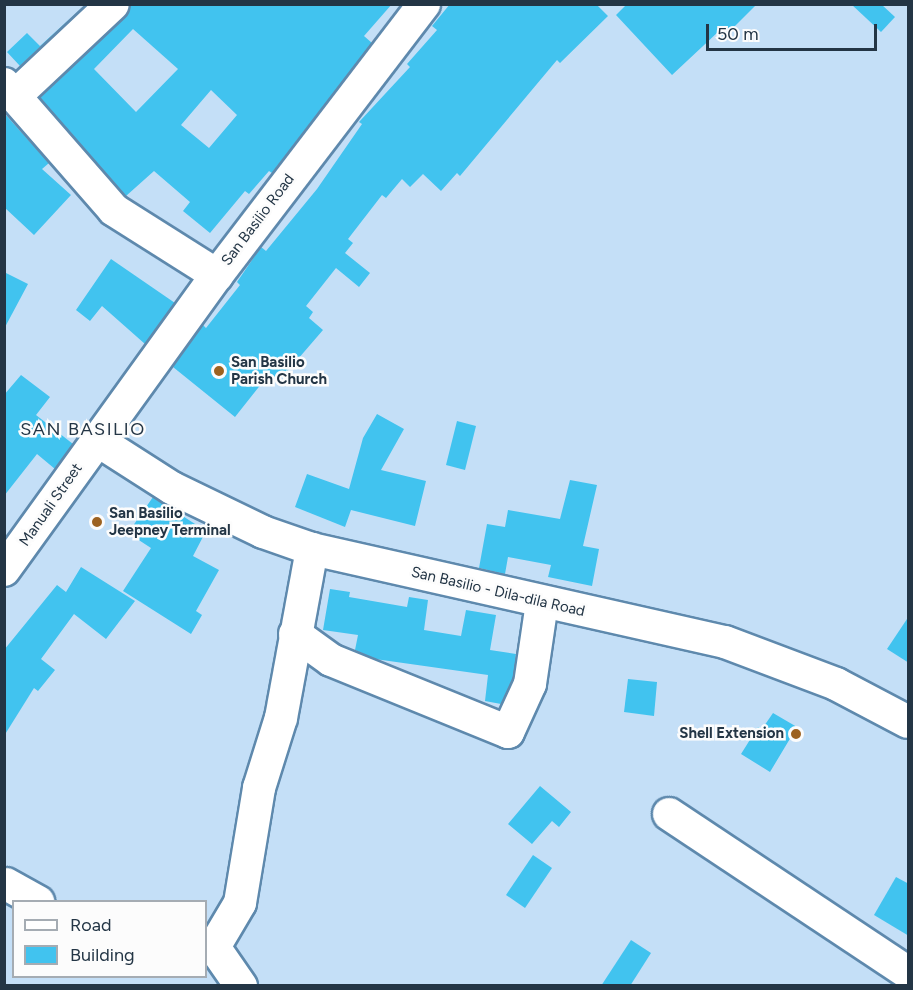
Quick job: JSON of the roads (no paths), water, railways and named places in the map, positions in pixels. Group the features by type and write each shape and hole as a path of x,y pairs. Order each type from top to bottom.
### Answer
{"street":[{"path":"113,4 10,90 114,210 216,275"},
{"name":"San Basilio Road","path":"97,440 216,275 424,4"},
{"name":"San Basilio - Dila-dila Road","path":"97,440 172,488 263,532 312,549 542,603 724,642 836,684 909,722"},
{"name":"Manuali Street","path":"4,570 97,440"},
{"path":"241,986 210,951 240,903 259,788 281,718 312,549"},
{"path":"295,634 331,660 508,732 530,684 542,603"},
{"path":"669,814 909,973"},
{"path":"6,884 34,900"}],"place":[{"name":"San Basilio Parish Church","path":"219,371"},
{"name":"San Basilio Jeepney Terminal","path":"97,522"},
{"name":"Shell Extension","path":"796,734"}],"district":[{"name":"SAN BASILIO","path":"83,429"}]}
